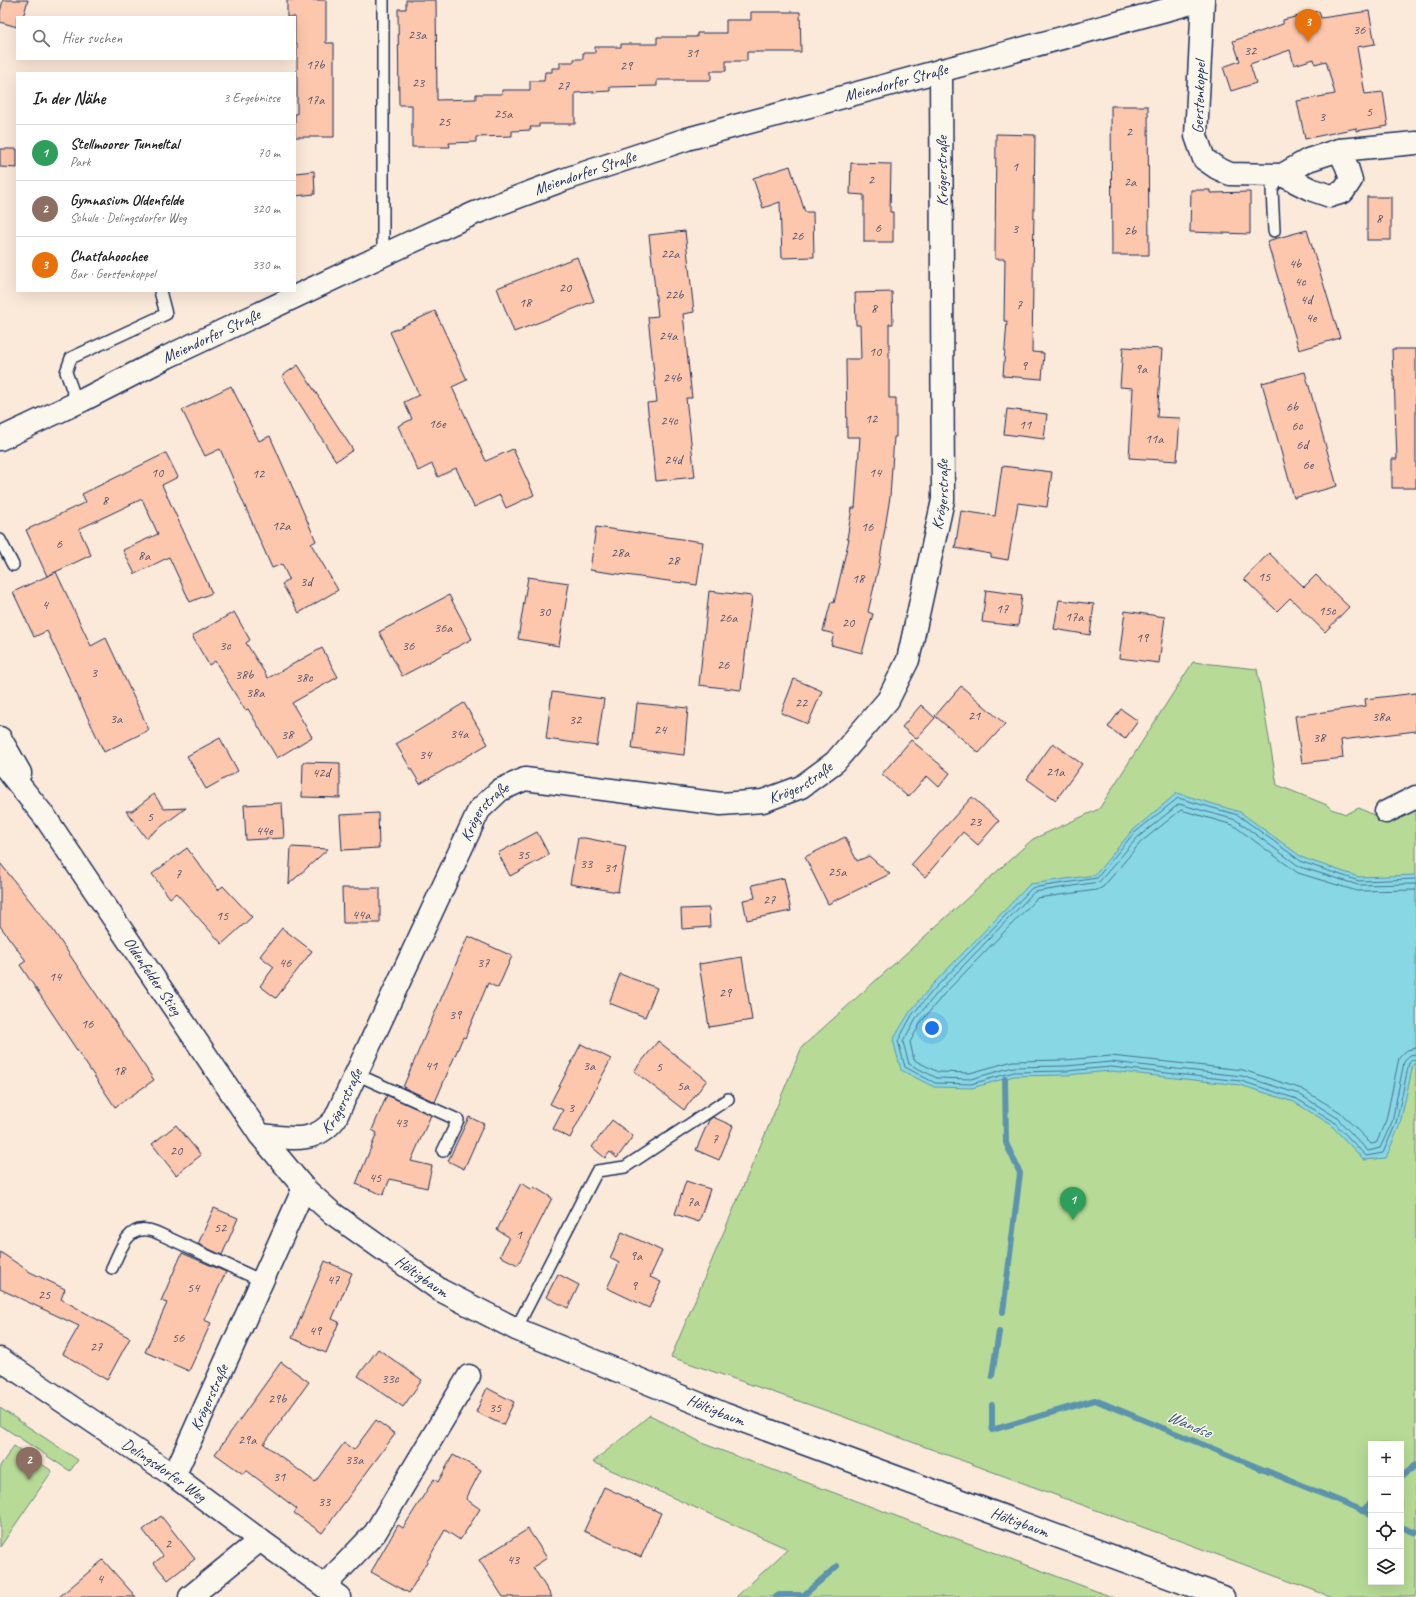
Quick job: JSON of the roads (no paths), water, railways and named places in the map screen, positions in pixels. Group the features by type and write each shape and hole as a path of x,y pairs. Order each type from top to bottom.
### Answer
{"street":[{"name":"Meiendorfer Straße","path":"0,439 383,255 475,214 613,162 687,139 1203,0"},
{"name":"Gerstenkoppel","path":"1203,0 1196,136 1204,159 1217,168 1230,174 1282,176 1310,189 1330,196 1343,192 1351,180 1339,150"},
{"name":"Krögerstraße","path":"260,1135 295,1138 311,1136 321,1133 335,1119 479,810 500,790 525,779 721,804 763,801 801,787 835,762 888,700 908,660 943,500 941,70"},
{"path":"1282,176 1308,160 1339,150 1416,143"},
{"name":"Oldenfelder Stieg","path":"0,738 45,817 260,1135"},
{"name":"Oldenfelder Stieg","path":"0,761 45,817"},
{"path":"1386,812 1416,797"},
{"name":"Höltigbaum","path":"260,1135 304,1188 332,1213 440,1290 516,1329 724,1414 1223,1597"},
{"name":"Krögerstraße","path":"174,1476 304,1188"},
{"name":"Delingsdorfer Weg","path":"0,1359 174,1476 332,1592 375,1533 469,1376"},
{"path":"190,1597 260,1540"}],"lane":[{"path":"383,0 383,255"},
{"path":"1274,231 1272,189 1282,176"},
{"path":"76,403 66,372 71,358 166,314 160,292"},
{"path":"0,540 13,565"},
{"path":"356,1074 458,1120 443,1151"},
{"path":"516,1329 597,1171 625,1167 728,1099"},
{"path":"112,1268 125,1240 136,1230 147,1230 162,1235 262,1281"}],"water":[{"path":"1177,793 1240,812 1303,858 1359,877 1416,875 1416,1062 1413,1065 1400,1124 1386,1158 1364,1160 1330,1124 1294,1102 1240,1085 1111,1071 1066,1075 1014,1076 972,1088 934,1087 901,1070 893,1040 909,1013 933,984 1030,884 1095,875 1131,832"}],"waterway":[{"path":"1003,1312 1020,1173 1006,1143 1005,1079"},
{"path":"992,1376 999,1332"},
{"name":"Wandse","path":"992,1405 992,1430 1095,1400 1369,1513"},
{"path":"1404,1475 1416,1465"},
{"path":"1362,1511 1368,1506"},
{"name":"Wandse","path":"1404,1528 1416,1533"},
{"name":"Wandse","path":"776,1597 779,1595 804,1595 837,1566"}],"place":[{"name":"Chattahoochee","path":"1308,42"},
{"name":"Stellmoorer Tunneltal","path":"1073,1220"},
{"name":"Gymnasium Oldenfelde","path":"29,1480"}]}
